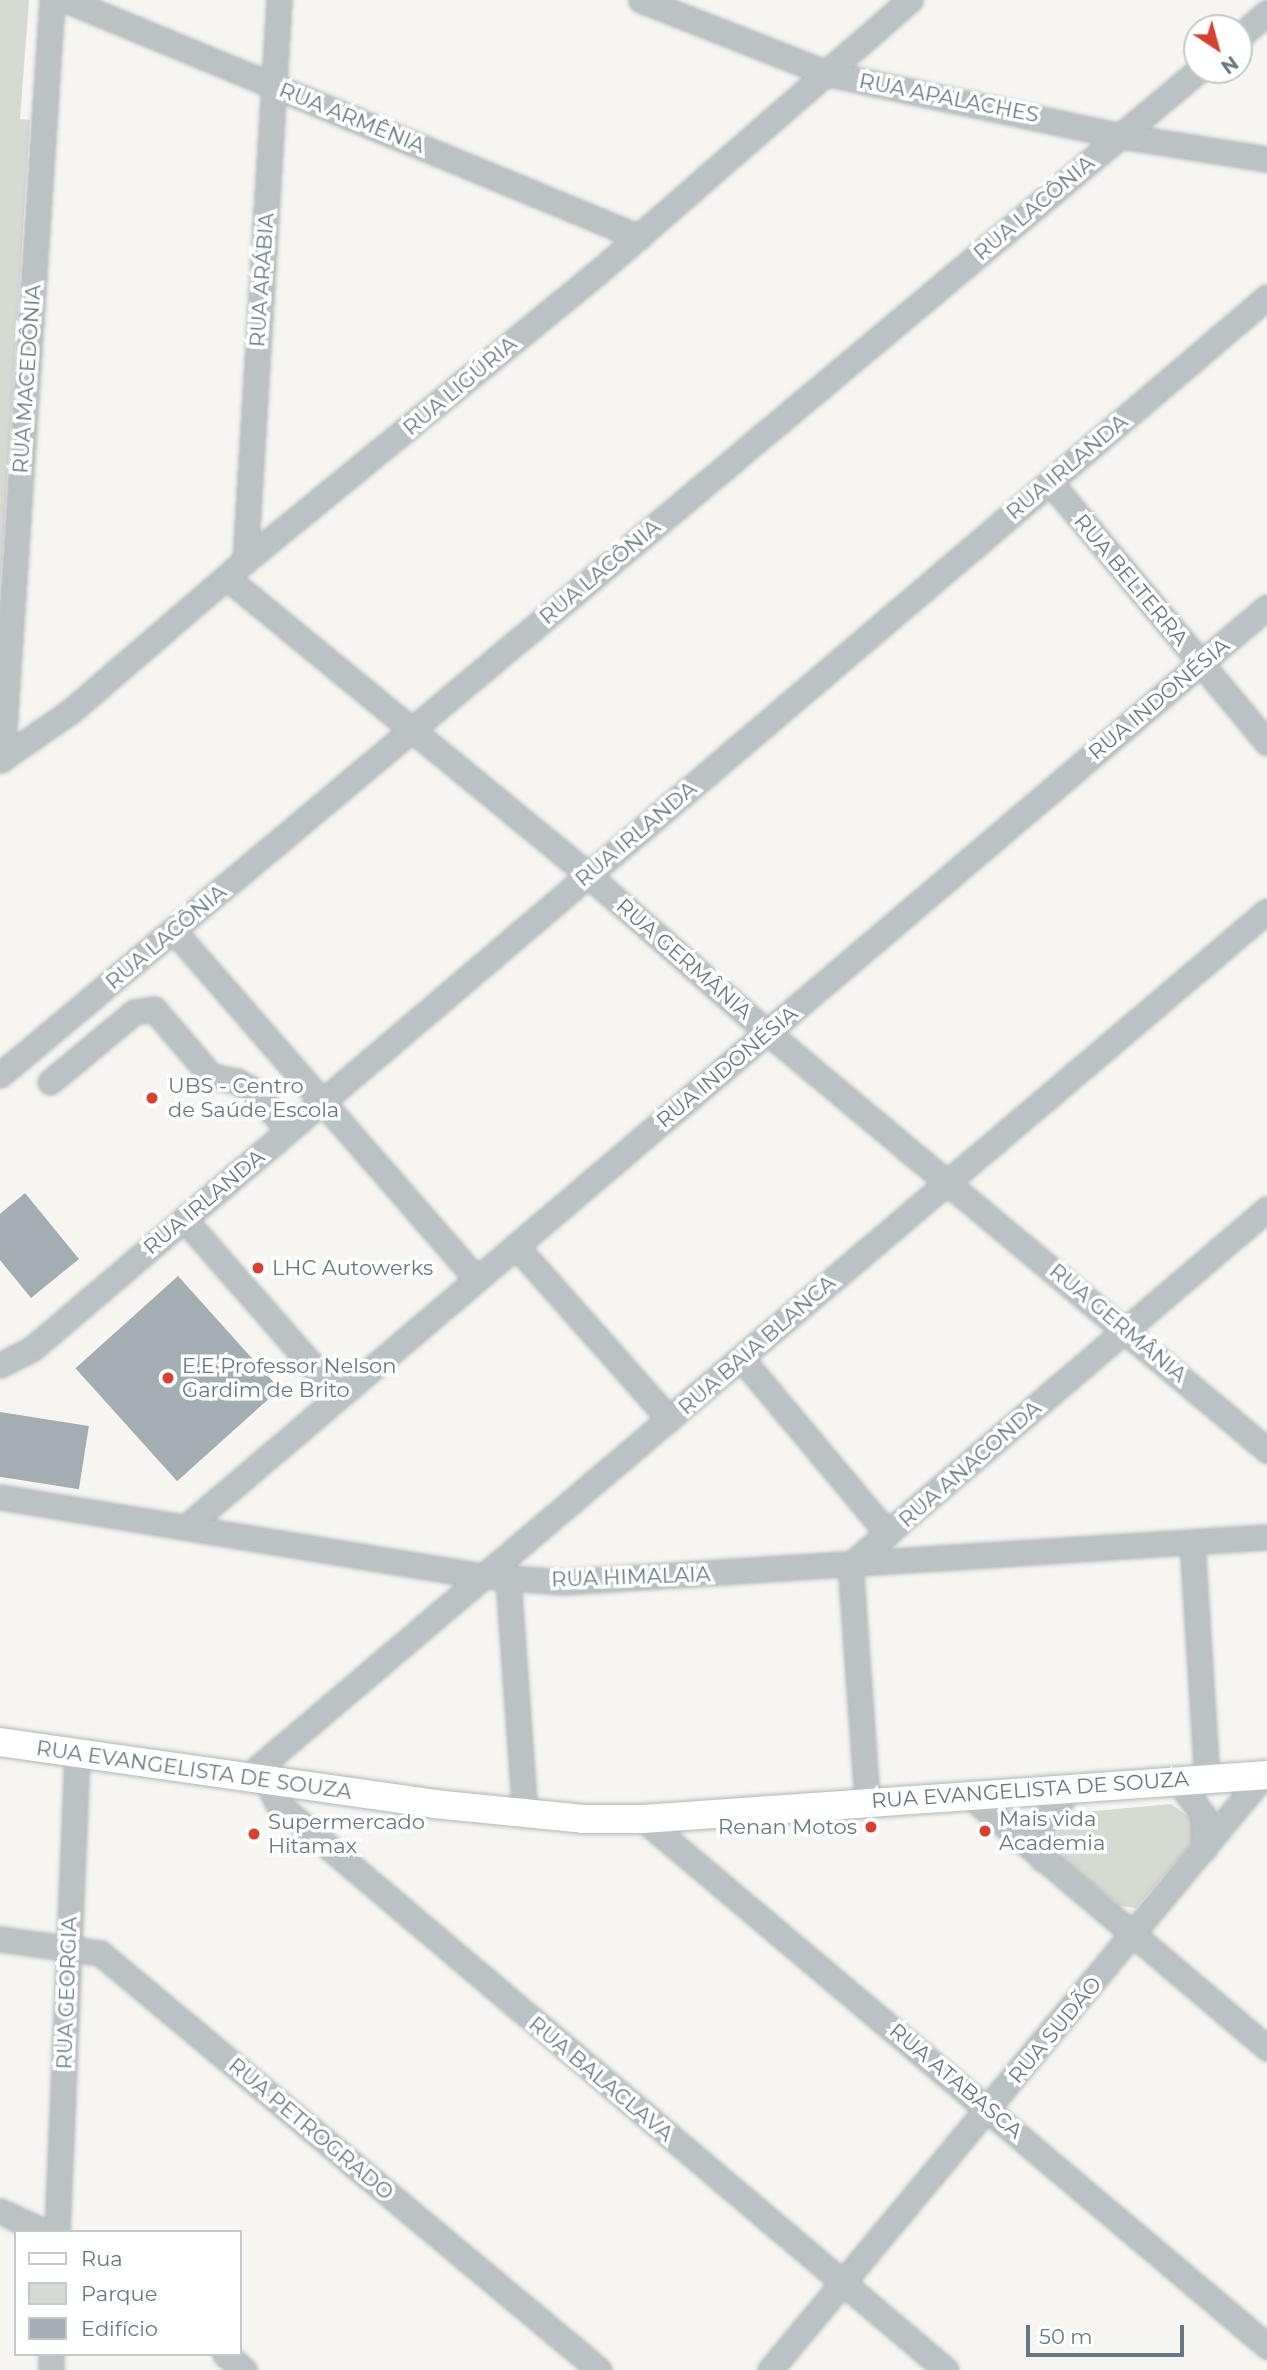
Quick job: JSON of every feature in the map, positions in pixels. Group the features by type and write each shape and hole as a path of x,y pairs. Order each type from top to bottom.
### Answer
{"main road":[{"name":"RUA EVANGELISTA DE SOUZA","path":"0,1742 524,1815 643,1819 867,1800 970,1797 1265,1775"}],"street":[{"name":"RUA MACEDÔNIA","path":"1,760 52,0"},
{"name":"RUA ARMÊNIA","path":"66,0 257,82 274,85 639,237"},
{"name":"RUA ARÁBIA","path":"245,561 279,0"},
{"name":"RUA APALACHES","path":"641,0 829,74 1121,136 1267,159"},
{"name":"RUA LIGÚRIA","path":"1,760 71,711 245,561 639,237 911,0"},
{"path":"1253,25 1267,13"},
{"name":"RUA LACÔNIA","path":"0,1076 1183,84"},
{"name":"RUA IRLANDA","path":"0,1365 33,1348 1267,297"},
{"name":"RUA BELTERRA","path":"1049,482 1267,742"},
{"name":"RUA GERMÂNIA","path":"227,578 588,875 767,1032 1127,1329 1267,1450"},
{"name":"RUA INDONÉSIA","path":"187,1526 1267,607"},
{"name":"RUA BAIA BLANCA","path":"256,1779 485,1576 1267,911"},
{"path":"174,931 476,1279"},
{"path":"50,1082 134,1012 154,1009 211,1076 237,1081 254,1091 288,1130"},
{"name":"RUA ANACONDA","path":"850,1565 1267,1209"},
{"path":"184,1219 339,1396"},
{"path":"516,1246 669,1419"},
{"path":"741,1358 888,1534"},
{"name":"RUA HIMALAIA","path":"0,1497 508,1579 618,1581 1267,1537"},
{"path":"1192,1542 1207,1779"},
{"path":"850,1565 867,1800"},
{"path":"508,1579 524,1815"},
{"name":"RUA GEORGIA","path":"57,2230 77,1754"},
{"name":"RUA SUDÃO","path":"770,2370 1133,1937 1265,1775"},
{"name":"RUA BALACLAVA","path":"256,1779 278,1804 946,2370"},
{"path":"1178,1781 1203,1815 1204,1849"},
{"path":"1043,1860 1041,1826 1069,1790"},
{"path":"970,1797 1267,2048"},
{"name":"RUA ATABASCA","path":"643,1819 989,2108 1267,2346"},
{"name":"RUA PETROGRADO","path":"0,1939 88,1948 111,1961 599,2370"},
{"path":"0,2211 41,2230"},
{"path":"227,2356 244,2370"}],"green space":[{"path":"0,0 29,0 20,119 30,120 0,588"},
{"path":"1171,1804 1195,1822 1193,1842 1136,1908 1120,1906 1061,1858 1055,1842 1061,1822 1074,1813"}],"building":[{"path":"25,1193 79,1259 31,1298 0,1260 0,1214"},
{"path":"178,1276 280,1389 177,1481 75,1368"},
{"path":"0,1412 89,1426 79,1489 0,1477"}],"place":[{"name":"UBS - Centro de Saúde Escola","path":"152,1098"},
{"name":"LHC Autowerks","path":"258,1268"},
{"name":"E.E Professor Nelson Gardim de Brito","path":"168,1378"},
{"name":"Renan Motos","path":"871,1827"},
{"name":"Mais vida Academia","path":"985,1831"},
{"name":"Supermercado Hitamax","path":"254,1834"}]}
